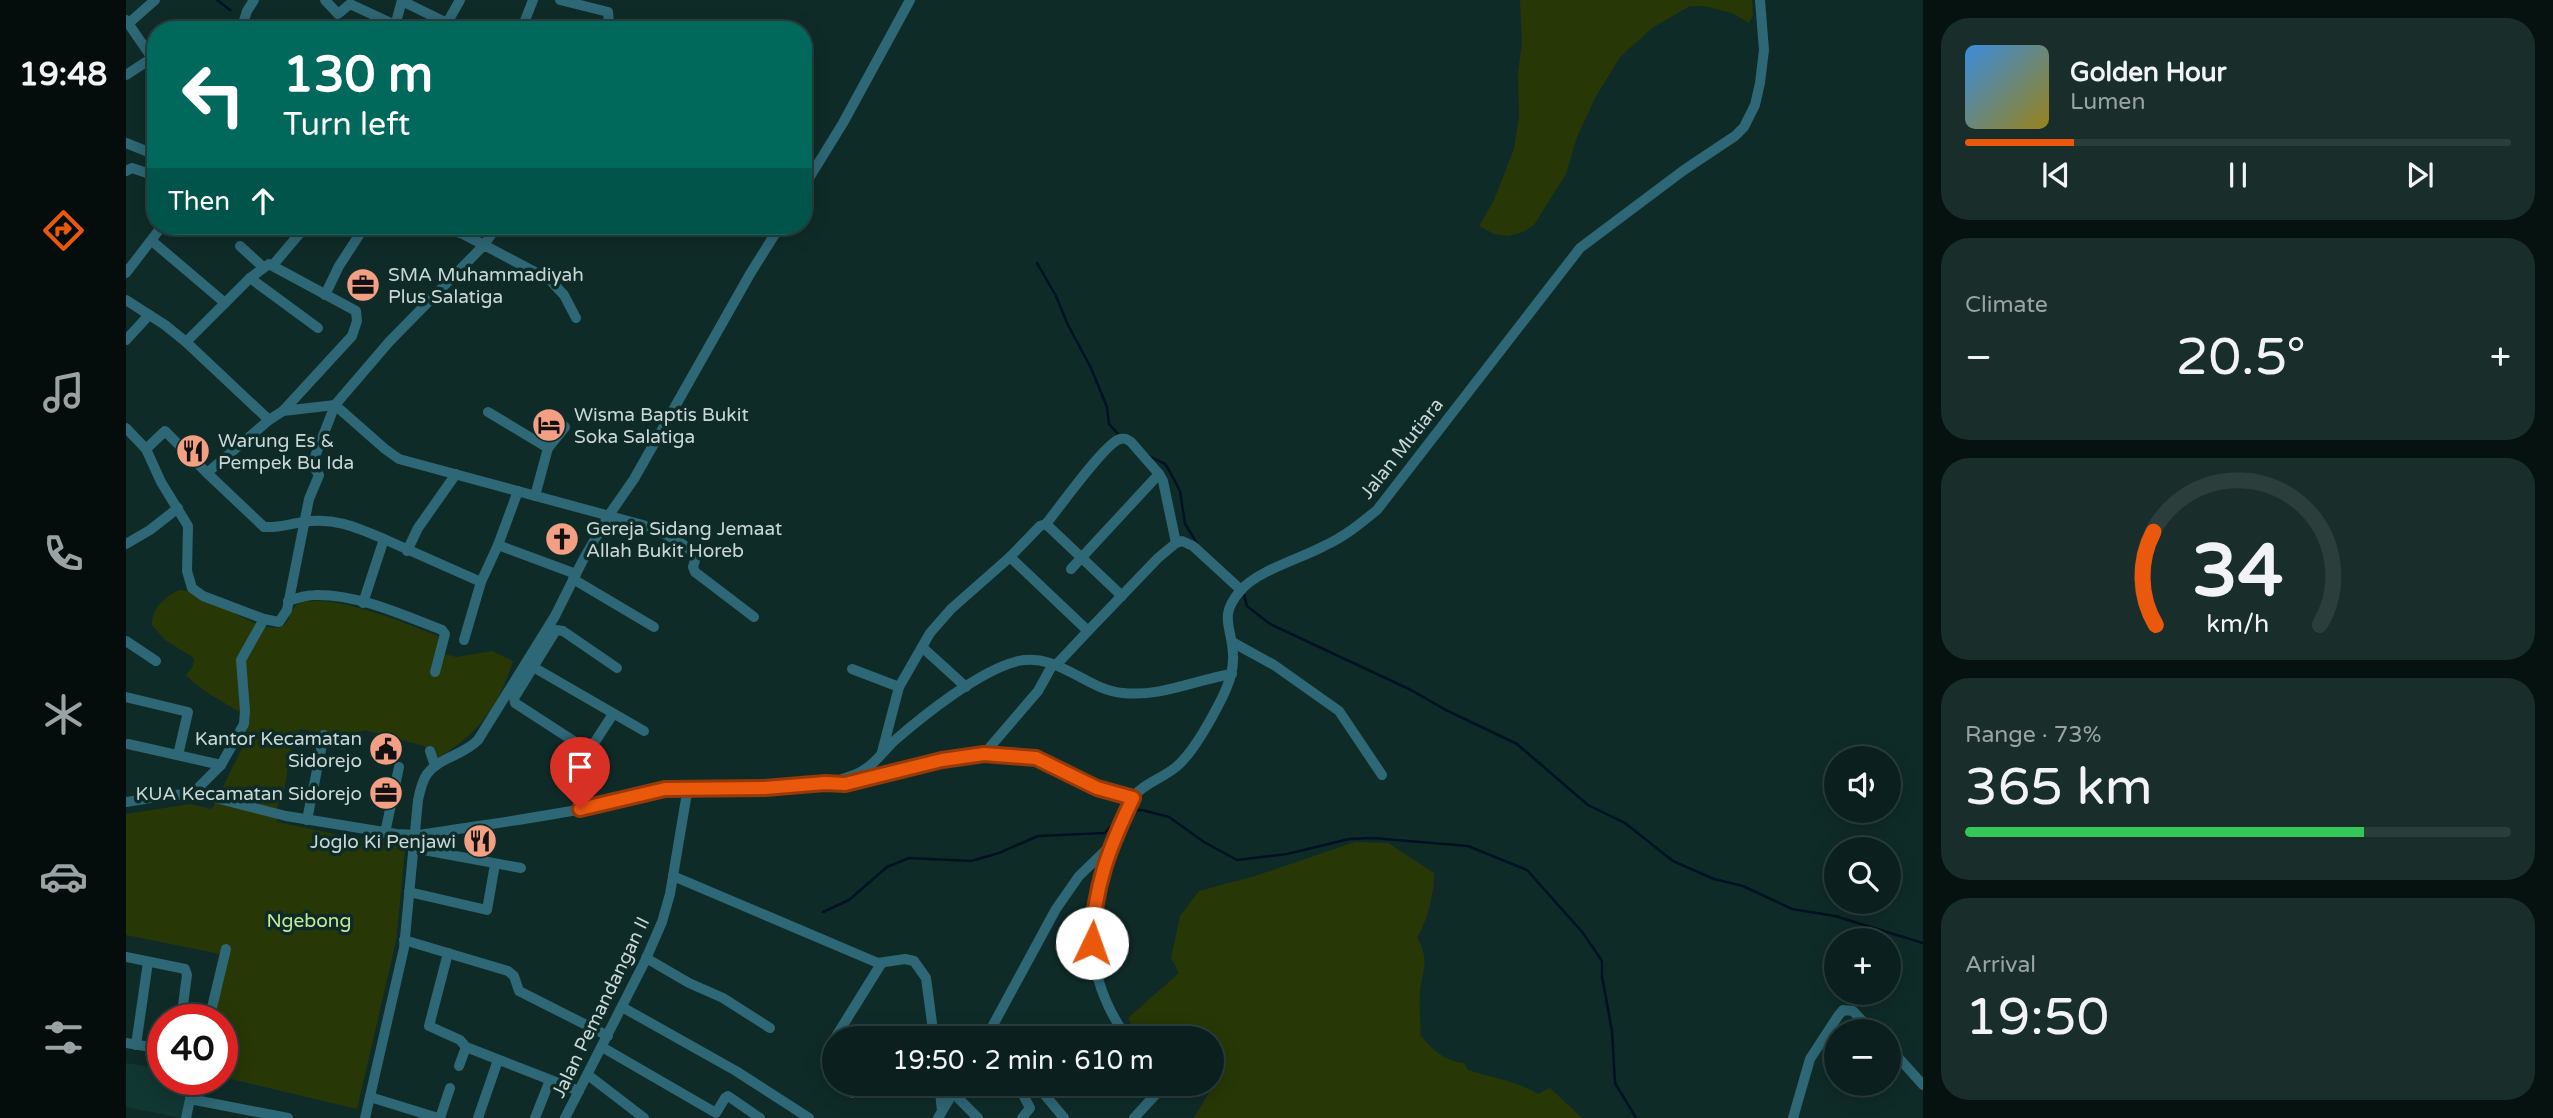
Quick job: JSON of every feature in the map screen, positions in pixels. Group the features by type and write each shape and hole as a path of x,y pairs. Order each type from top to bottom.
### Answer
{"street":[{"path":"147,49 127,21 155,0"},
{"path":"244,21 254,0"},
{"path":"325,0 338,14 352,5 382,21"},
{"path":"397,21 402,0 443,21"},
{"path":"448,21 460,0"},
{"path":"525,21 533,0"},
{"path":"560,0 573,1 608,12 607,21"},
{"path":"812,173 843,123 910,0"},
{"name":"Jalan Mutiara","path":"1241,590 1261,576 1326,546 1377,510 1580,248 1744,127 1755,105 1760,83 1764,50 1760,0"},
{"path":"126,75 147,63"},
{"path":"126,143 147,151"},
{"path":"126,171 132,168 147,173"},
{"path":"126,273 156,235"},
{"path":"186,341 250,278 268,266 297,235"},
{"path":"325,295 339,266 359,235"},
{"path":"465,235 550,280 564,295 576,318"},
{"path":"126,428 146,449 188,526 187,570 192,588 203,596 264,619 281,621 287,610 309,499 319,475 312,464 335,405 389,342 491,235"},
{"path":"614,714 592,749 587,750 514,701 555,615 609,515 634,479 774,235"},
{"path":"152,241 225,303"},
{"path":"207,473 283,411 352,336 356,327 356,311 268,266 240,246"},
{"path":"250,278 318,328"},
{"path":"126,300 186,341 269,420"},
{"path":"126,340 149,315"},
{"path":"283,411 335,405 395,457 643,525 681,543 696,555 692,567 695,572 754,617"},
{"path":"488,412 548,448"},
{"path":"535,496 548,448 565,427"},
{"path":"146,449 165,431 264,527 281,527 305,521 344,522 481,582"},
{"path":"881,755 899,687 930,633 951,609 1010,557 1040,526 1046,524 1103,453 1117,440 1125,439 1131,442 1159,474 1163,481 1176,543"},
{"path":"407,551 418,528 456,474"},
{"path":"1071,569 1159,474"},
{"path":"464,640 481,582 518,491"},
{"path":"126,544 150,530 178,508"},
{"path":"1046,524 1122,596"},
{"path":"363,603 384,539"},
{"path":"984,754 1038,691 1055,664 1176,543 1182,541 1193,545 1241,590 1227,610 1232,642 1232,674 1222,698 1178,765 1133,798 1112,844 1095,900 1092,943 1099,989 1119,1026"},
{"path":"498,545 575,576 654,627"},
{"path":"1010,557 1088,631"},
{"path":"288,601 316,595 363,603 409,617 444,632 435,672"},
{"path":"193,793 221,765 244,724 241,660 264,619"},
{"path":"365,1118 404,940 418,800 424,779 435,766 470,748 478,740 553,633 559,630 617,668"},
{"path":"126,641 156,661"},
{"path":"1232,642 1274,664 1339,711 1381,775"},
{"path":"922,647 966,687"},
{"path":"820,784 862,771 911,727 966,687 1000,667 1021,660 1055,664 1104,689 1120,693 1157,692 1232,674"},
{"path":"530,665 644,731"},
{"path":"852,669 899,687"},
{"path":"126,697 188,713 178,755"},
{"path":"307,820 324,736"},
{"path":"128,744 221,765"},
{"path":"430,751 435,766"},
{"path":"126,802 193,793 307,820 384,833 414,835 565,812 665,789 845,784 942,760 984,754 1036,758 1097,788 1133,798"},
{"path":"384,833 399,767"},
{"name":"Jalan Pemandangan II","path":"565,1118 608,1036 662,922 688,788"},
{"path":"993,1026 1056,909 1079,876 1112,844"},
{"path":"413,848 521,868"},
{"path":"409,892 487,910 495,864"},
{"path":"673,876 881,964 910,959 921,967 928,984 933,1026"},
{"path":"404,940 508,971 513,975 519,991 608,1036"},
{"path":"213,1004 226,949"},
{"path":"448,953 428,1025 460,1040 466,1047 579,1091"},
{"path":"126,957 184,968 183,1004"},
{"path":"646,958 689,983 723,998 770,1028"},
{"path":"131,1044 148,961"},
{"path":"842,1026 881,964"},
{"path":"622,1007 736,1071 809,1118"},
{"path":"1836,1019 1843,1010 1853,1011 1861,1019"},
{"path":"1793,1118 1810,1059 1824,1038"},
{"path":"459,1066 466,1047"},
{"path":"602,1047 714,1115 728,1096 760,1118"},
{"path":"478,1118 498,1060"},
{"path":"1901,1060 1923,1085"},
{"path":"588,1075 644,1118"},
{"path":"535,1118 550,1080"},
{"path":"370,1097 439,1118 450,1088"},
{"path":"186,1118 191,1095"},
{"path":"939,1096 940,1115"},
{"path":"940,1115 951,1096"},
{"path":"1022,1118 1030,1108 1024,1096"},
{"path":"1046,1096 1064,1118"},
{"path":"1134,1118 1154,1096"},
{"path":"190,1099 288,1118"},
{"path":"959,1099 978,1118"}],"shaded area":[{"path":"126,1063 147,1066 147,1095 186,1095 182,1118 126,1107"}],"green space":[{"path":"1520,0 1752,0 1753,15 1749,23 1732,13 1704,6 1690,6 1652,28 1620,57 1595,98 1577,137 1566,174 1534,225 1523,232 1508,236 1494,234 1479,226 1494,200 1514,149 1519,117 1518,73 1522,43"},
{"name":"Ngebong","path":"179,590 191,592 257,624 277,628 286,623 297,604 318,601 336,603 393,619 443,638 443,654 457,657 492,651 513,661 501,692 485,717 465,739 438,758 431,757 424,746 365,730 345,737 300,729 291,749 284,791 277,807 277,822 355,838 406,841 396,941 357,1109 238,1081 238,1004 215,1004 225,955 126,935 126,814 190,804 212,809 243,746 250,719 193,682 186,675 193,666 194,658 165,640 152,625 154,613 168,596"},
{"path":"1355,842 1388,843 1434,873 1430,906 1417,937 1425,964 1420,991 1421,1036 1440,1054 1464,1063 1468,1070 1513,1083 1538,1094 1550,1088 1582,1118 1194,1118 1207,1096 1224,1096 1224,1026 1132,1026 1128,1018 1179,973 1171,958 1180,916 1199,891 1255,876"}],"waterway":[{"path":"217,0 230,10"},
{"path":"1037,263 1091,368 1107,407 1109,424 1119,435"},
{"path":"1149,456 1165,464 1169,470 1180,491 1185,524 1197,543"},
{"path":"1243,591 1247,606 1270,624 1411,690 1517,744 1588,805 1625,823 1673,861 1714,879 1743,886 1792,909 1835,916 1923,943"},
{"path":"1130,811 1142,810 1169,817 1204,842 1237,860 1287,854 1349,839 1373,838 1468,846 1527,870 1583,933 1602,961 1602,976 1612,1031 1615,1083 1636,1118"},
{"path":"823,912 849,900 887,867 909,858 971,861 999,853 1038,836 1105,833 1117,819"}],"place":[{"name":"SMA Muhammadiyah Plus Salatiga","path":"363,285"},
{"name":"Wisma Baptis Bukit Soka Salatiga","path":"549,425"},
{"name":"Warung Es & Pempek Bu Ida","path":"193,451"},
{"name":"Gereja Sidang Jemaat Allah Bukit Horeb","path":"562,539"},
{"name":"Kantor Kecamatan Sidorejo","path":"386,749"},
{"name":"KUA Kecamatan Sidorejo","path":"386,793"},
{"name":"Joglo Ki Penjawi","path":"480,841"}],"route":[{"path":"580,809 665,789 765,788 825,783 836,785 942,760 984,754 1036,758 1097,788 1133,798 1112,844 1101,877 1095,900 1092,943"}]}
